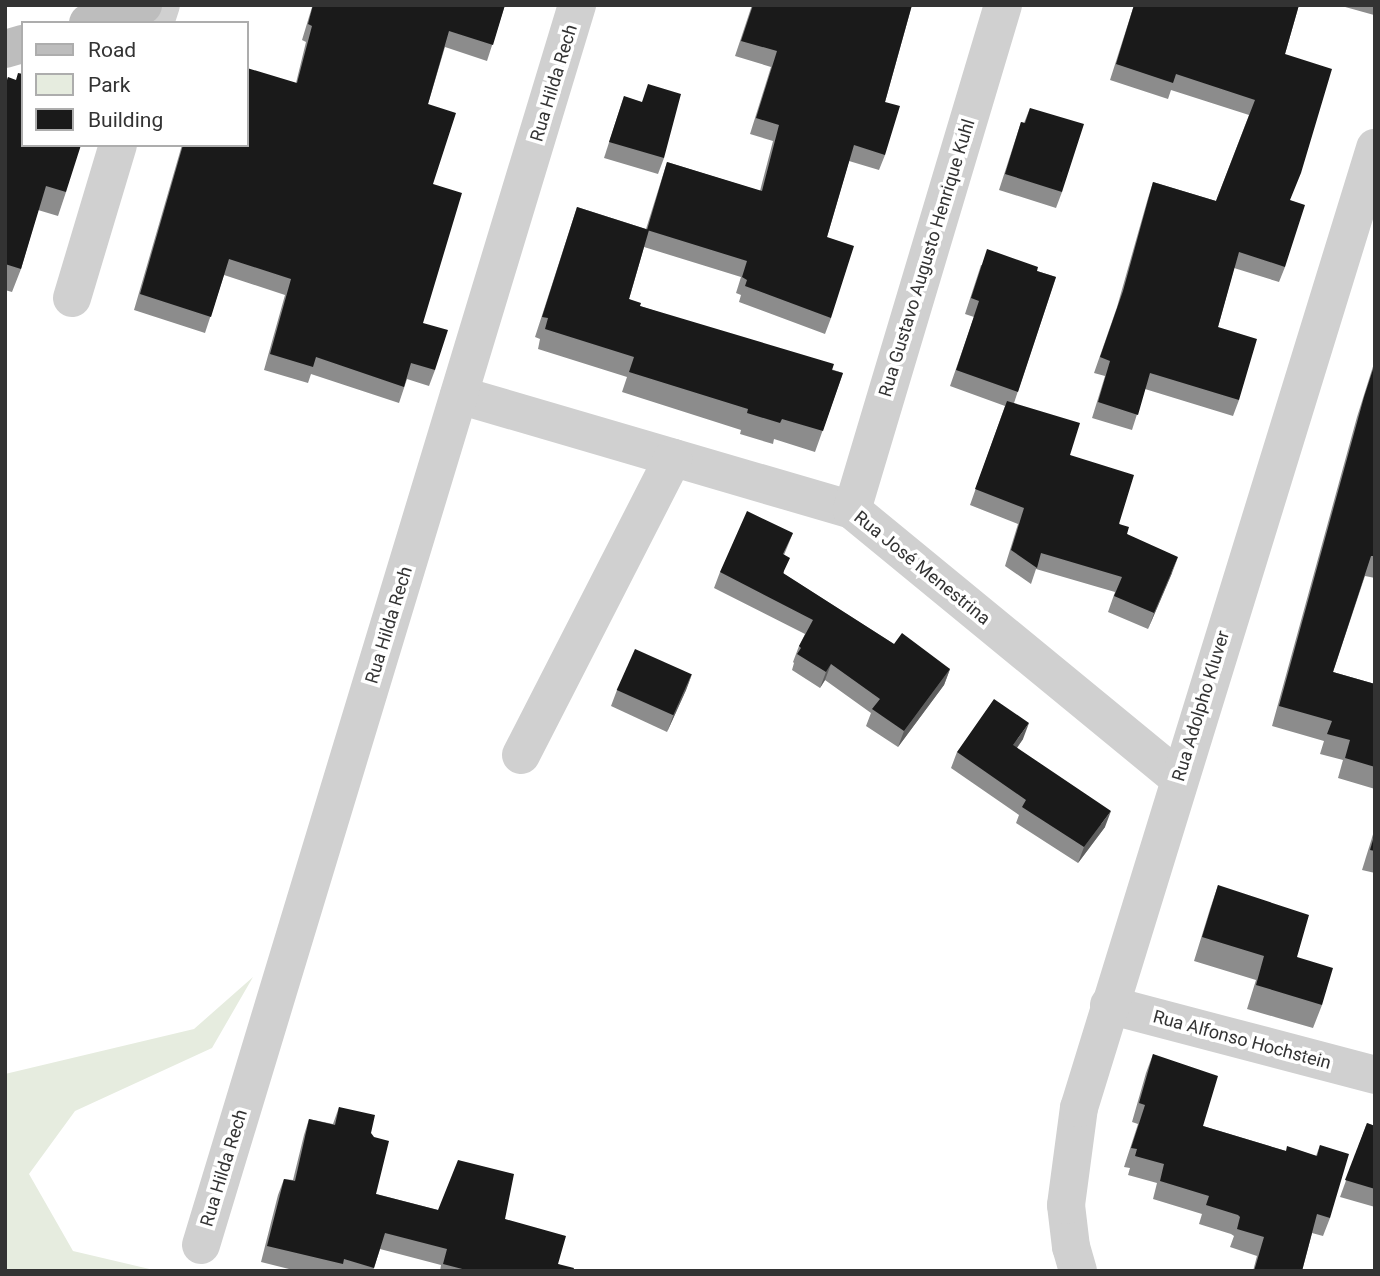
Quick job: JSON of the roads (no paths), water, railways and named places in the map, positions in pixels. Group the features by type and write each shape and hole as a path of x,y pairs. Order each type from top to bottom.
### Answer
{"street":[{"path":"94,21 143,5"},
{"name":"Rua Hilda Rech","path":"201,1245 578,5"},
{"name":"Rua Gustavo Augusto Henrique Kuhl","path":"852,510 1003,5"},
{"path":"72,298 117,147"},
{"name":"Rua Adolpho Kluver","path":"1078,1271 1071,1247 1066,1205 1079,1108 1178,779 1375,148"},
{"name":"Rua José Menestrina","path":"459,395 852,510 1178,779"},
{"path":"521,755 673,458"},
{"name":"Rua Alfonso Hochstein","path":"1109,1005 1375,1075"}]}
